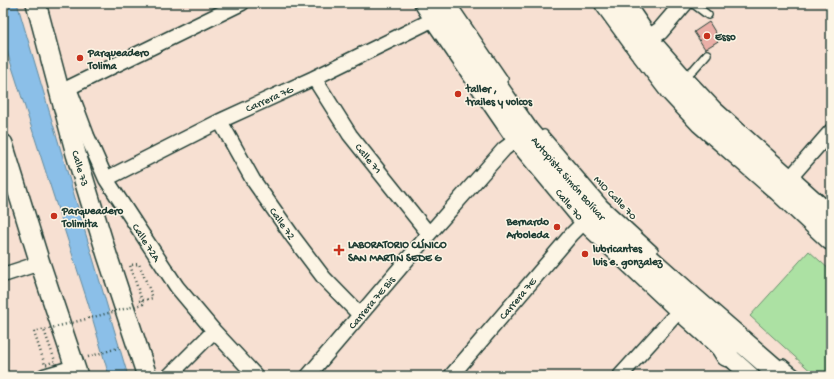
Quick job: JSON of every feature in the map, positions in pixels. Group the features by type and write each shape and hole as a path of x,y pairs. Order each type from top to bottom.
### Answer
{"highway":[{"path":"606,3 671,90 701,122 804,213 830,232"},
{"name":"Autopista Simón Bolívar","path":"436,11 444,12 527,131 596,212 685,305 778,366"},
{"path":"790,178 804,213"},
{"path":"685,305 727,355"}],"main road":[{"name":"Calle 73","path":"36,3 64,90 76,154 147,376"},
{"path":"4,151 76,371"}],"street":[{"path":"64,90 242,3"},
{"name":"Calle 70","path":"423,3 436,11 516,140 584,222 685,305"},
{"path":"625,3 649,38 714,110 790,178 830,232"},
{"path":"649,38 660,31 684,3"},
{"name":"Carrera 7G","path":"106,179 220,121 314,78 424,24 436,11"},
{"name":"Calle 71","path":"314,78 350,135 429,234"},
{"name":"Calle 72A","path":"64,90 106,179 177,287 214,331 256,376"},
{"name":"Calle 72","path":"220,121 253,180 293,237 324,278 360,315"},
{"path":"790,178 831,130"},
{"name":"Carrera 7E Bis","path":"308,376 429,234 504,149 516,140"},
{"name":"Carrera 7E","path":"451,376 572,234 584,222"},
{"path":"3,275 40,264"},
{"path":"620,376 685,305"},
{"path":"169,376 214,331"},
{"path":"727,355 751,376"},
{"path":"44,376 76,371"}],"lane":[{"path":"452,3 510,87"},
{"path":"692,3 708,15"},
{"path":"684,78 707,54"},
{"name":"MIO Calle 70","path":"540,130 604,204 660,255"},
{"path":"778,366 798,376"}],"path":[{"path":"47,328 34,332 46,365 54,361 44,330 143,304 130,265 139,264 153,298 132,302"},
{"path":"98,354 124,346"}],"green space":[{"path":"809,251 831,271 831,376 816,376 750,316"}],"water":[{"path":"3,3 17,3 128,376 109,376 88,303 3,39"}],"building":[{"name":"Esso","path":"709,22 720,40 705,49 694,32"}],"place":[{"name":"Esso","path":"707,36"},
{"name":"Parqueadero Tolima","path":"80,58"},
{"name":"taller , trailes y volcos","path":"458,94"},
{"name":"Parqueadero Tolimita","path":"54,216"},
{"name":"Bernardo Arboleda","path":"557,227"},
{"name":"LABORATORIO CLÍNICO SAN MARTIN SEDE G","path":"339,250"},
{"name":"lubricantes luis e. gonzalez","path":"585,254"}]}
